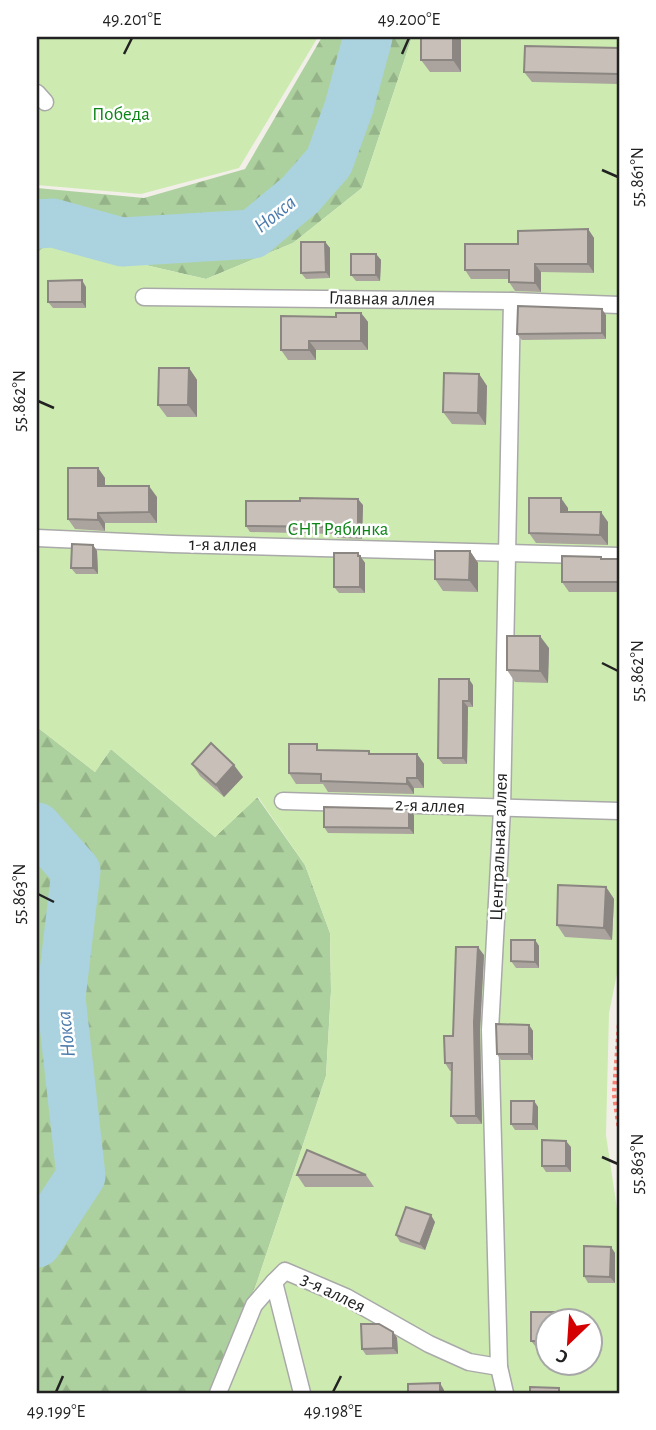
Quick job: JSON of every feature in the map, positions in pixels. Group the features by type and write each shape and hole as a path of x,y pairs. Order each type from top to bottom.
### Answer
{"lane":[{"name":"Главная аллея","path":"144,297 512,301 619,305"},
{"name":"Центральная аллея","path":"505,1393 499,1367 490,1030 502,809 512,301"},
{"name":"1-я аллея","path":"37,538 619,556"},
{"name":"2-я аллея","path":"283,801 619,811"},
{"name":"3-я аллея","path":"302,1393 274,1282 285,1271 346,1297 429,1344 469,1362 499,1367"},
{"path":"218,1393 254,1305 274,1282"}],"path":[{"path":"619,1025 614,1094 619,1129"}],"green space":[{"name":"Победа","path":"37,37 318,37 239,168 141,194 37,185"},
{"path":"322,37 412,37 362,188 293,243 206,279 50,243 37,253 37,188 144,198 245,169"},
{"name":"СНТ Рябинка","path":"412,37 619,37 619,964 609,1013 606,1135 619,1222 619,1393 212,1393 257,1282 326,1076 331,991 330,933 305,865 258,797 215,837 111,749 95,772 37,727 37,253 50,243 206,279 293,243 362,188"},
{"path":"37,727 95,772 111,749 215,837 257,797 305,865 330,933 331,991 326,1076 257,1282 212,1393 37,1393"}],"building":[{"path":"421,37 453,37 453,60 421,60"},
{"path":"525,46 619,48 619,150 618,74 524,72"},
{"path":"588,229 588,264 535,264 535,283 509,282 509,270 465,270 465,244 518,244 518,231"},
{"path":"301,242 325,242 326,272 301,273"},
{"path":"351,254 376,254 376,275 351,275"},
{"path":"82,280 82,302 48,302 48,281"},
{"path":"518,306 602,309 602,333 517,334"},
{"path":"336,313 361,313 361,341 309,341 309,350 281,350 281,316 336,317"},
{"path":"159,368 189,368 188,405 158,405"},
{"path":"444,373 479,374 478,413 443,412"},
{"path":"68,468 98,468 98,486 149,486 149,512 98,513 98,520 68,519"},
{"path":"300,498 358,499 358,532 334,532 334,527 246,526 246,501 300,501"},
{"path":"529,498 561,498 561,512 601,512 600,535 529,533"},
{"path":"72,544 93,545 93,568 71,568"},
{"path":"435,551 470,551 469,580 435,579"},
{"path":"334,553 358,553 360,587 334,587"},
{"path":"562,556 619,559 619,582 562,582"},
{"path":"507,636 540,636 540,671 507,670"},
{"path":"439,679 469,679 469,701 463,701 463,758 438,758"},
{"path":"211,743 234,765 216,785 192,764"},
{"path":"289,744 317,744 317,750 417,754 417,778 407,778 407,784 321,781 321,774 289,773"},
{"path":"324,807 409,809 409,828 324,827"},
{"path":"558,885 606,887 604,928 557,925"},
{"path":"511,940 535,940 535,962 511,961"},
{"path":"456,947 478,947 474,1022 476,1116 451,1116 452,1063 445,1063 444,1036 453,1036"},
{"path":"496,1024 529,1025 529,1054 497,1054"},
{"path":"511,1101 534,1101 533,1124 511,1124"},
{"path":"542,1140 566,1141 566,1166 542,1166"},
{"path":"307,1150 366,1175 297,1175"},
{"path":"406,1207 431,1215 420,1244 396,1235"},
{"path":"584,1246 611,1247 610,1277 584,1276"},
{"path":"531,1312 534,1312 534,1341 531,1341"},
{"path":"361,1324 379,1324 393,1332 393,1348 362,1349"},
{"path":"440,1383 440,1393 408,1393 408,1384"},
{"path":"530,1387 559,1388 559,1393 530,1393"}],"waterway":[{"name":"Нокса","path":"37,224 53,223 122,242 253,234 300,195 329,162 349,107 368,37"},
{"name":"Нокса","path":"37,827 76,871 61,998 81,1176 37,1243"}]}
